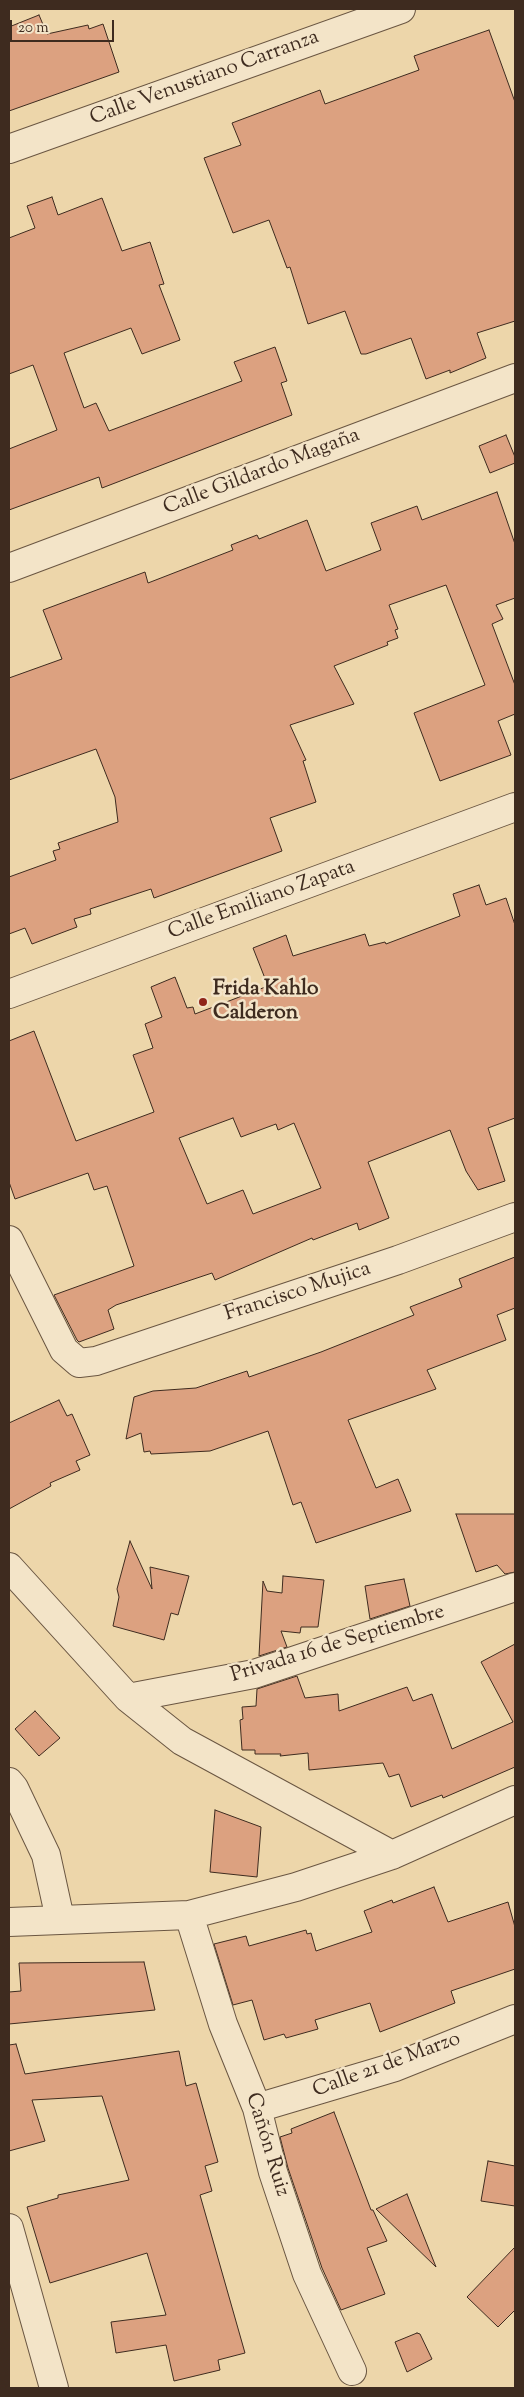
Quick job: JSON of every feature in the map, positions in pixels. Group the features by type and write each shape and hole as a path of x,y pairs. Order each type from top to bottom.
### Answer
{"street":[{"name":"Calle Venustiano Carranza","path":"9,150 401,9"},
{"name":"Calle Gildardo Magaña","path":"9,568 515,378"},
{"name":"Calle Emiliano Zapata","path":"9,994 515,807"},
{"name":"Francisco Mujica","path":"9,1240 64,1350 79,1362 96,1361 388,1263 515,1217"},
{"path":"9,1568 128,1698 182,1741 392,1855"},
{"name":"Privada 16 de Septiembre","path":"128,1698 254,1674 515,1587"},
{"path":"9,1782 14,1788 46,1855 60,1919"},
{"path":"9,1922 188,1915 296,1887 392,1855 515,1800"},
{"name":"Cañón Ruiz","path":"188,1915 223,2024 257,2108 273,2172 306,2274 352,2371"},
{"name":"Calle 21 de Marzo","path":"257,2108 395,2067 515,2019"},
{"path":"9,2228 54,2388"}],"building":[{"path":"39,15 47,34 88,25 89,29 103,24 119,72 9,111 9,27"},
{"path":"489,30 515,102 515,321 477,333 486,358 450,373 450,370 426,379 411,338 366,354 361,354 345,311 308,324 290,267 287,268 269,220 233,233 204,158 241,145 232,123 320,90 325,104 419,70 414,56"},
{"path":"52,197 58,215 102,198 122,251 150,242 164,284 159,285 180,340 142,354 131,328 64,353 84,408 96,403 109,431 242,381 234,362 275,347 287,381 281,383 292,415 102,488 99,477 9,510 9,449 57,430 33,365 9,374 9,238 35,228 27,206"},
{"path":"506,435 515,457 515,463 490,473 479,446"},
{"path":"497,492 515,544 515,598 496,605 503,619 492,624 515,685 515,714 498,721 511,755 440,781 414,713 485,685 446,585 389,605 398,629 395,630 398,638 387,642 388,645 334,666 354,704 290,725 306,760 303,761 316,802 270,818 282,851 154,898 151,889 90,909 91,914 74,919 77,927 32,944 25,928 9,934 9,877 56,860 53,851 60,849 58,843 118,822 115,797 96,749 9,780 9,678 62,659 43,610 145,572 148,583 233,550 231,545 257,535 259,539 307,520 326,571 381,550 371,523 417,506 422,520"},
{"path":"479,885 486,905 506,898 515,925 515,1118 488,1128 505,1181 478,1190 466,1171 450,1130 368,1162 389,1218 359,1230 357,1223 313,1240 312,1238 215,1280 212,1273 116,1305 108,1310 114,1329 79,1342 54,1295 134,1266 107,1186 94,1190 88,1173 15,1199 9,1182 9,1041 34,1031 76,1141 154,1112 133,1055 153,1048 145,1024 162,1017 151,987 175,977 187,1008 193,1007 195,1014 268,986 253,948 286,935 293,956 365,934 369,946 385,942 386,944 460,916 453,894","holes":["233,1118 241,1137 276,1124 278,1130 294,1123 321,1188 253,1214 243,1190 207,1204 179,1138"]},
{"path":"515,1257 515,1308 497,1315 506,1340 427,1370 436,1389 348,1420 376,1488 398,1479 411,1511 316,1543 301,1502 293,1505 268,1431 210,1451 151,1454 150,1451 144,1452 141,1433 126,1439 134,1397 153,1391 196,1388 247,1371 249,1377 321,1352 414,1315 410,1307 462,1287 459,1279"},
{"path":"59,1400 67,1416 72,1414 90,1455 76,1461 80,1470 50,1483 51,1486 9,1509 9,1423"},
{"path":"456,1514 515,1514 515,1572 505,1574 497,1565 476,1572"},
{"path":"130,1541 152,1589 150,1567 189,1576 178,1615 171,1613 164,1640 113,1626 119,1597 117,1589"},
{"path":"283,1576 324,1580 318,1627 301,1627 300,1633 281,1631 287,1647 259,1656 263,1581 267,1591 282,1593"},
{"path":"404,1579 410,1606 370,1619 365,1586"},
{"path":"515,1644 515,1767 443,1798 442,1795 411,1807 399,1774 389,1777 383,1763 309,1770 308,1753 280,1756 281,1754 255,1754 255,1750 242,1750 240,1720 243,1719 242,1707 256,1706 257,1689 297,1676 305,1698 338,1694 339,1711 407,1687 413,1701 432,1694 452,1749 513,1722 481,1662"},
{"path":"35,1711 60,1738 39,1756 15,1729"},
{"path":"215,1810 261,1827 257,1877 210,1872"},
{"path":"434,1887 448,1922 508,1902 515,1927 515,1969 451,1991 455,2003 380,2032 370,2003 315,2020 318,2029 286,2038 284,2034 264,2040 252,2000 233,2005 214,1944 246,1936 249,1946 306,1930 307,1934 311,1933 316,1951 372,1932 364,1911 392,1900 393,1903"},
{"path":"144,1962 155,2010 9,2024 9,1992 21,1991 19,1963"},
{"path":"16,2044 25,2074 179,2051 186,2086 196,2083 218,2162 205,2166 212,2191 200,2195 245,2353 218,2360 220,2370 174,2381 166,2345 116,2353 111,2322 166,2315 147,2253 50,2283 27,2207 58,2198 58,2195 129,2180 102,2096 32,2100 45,2141 9,2151 9,2045"},
{"path":"334,2112 371,2210 373,2210 387,2241 367,2248 385,2294 341,2310 322,2268 288,2168 280,2137 292,2133 291,2129"},
{"path":"488,2161 515,2166 515,2206 481,2201"},
{"path":"407,2194 436,2267 376,2209"},
{"path":"515,2247 515,2310 498,2327 467,2297"},
{"path":"417,2333 420,2334 432,2359 407,2372 395,2342"}],"place":[{"name":"Frida Kahlo Calderon","path":"203,1002"}]}
